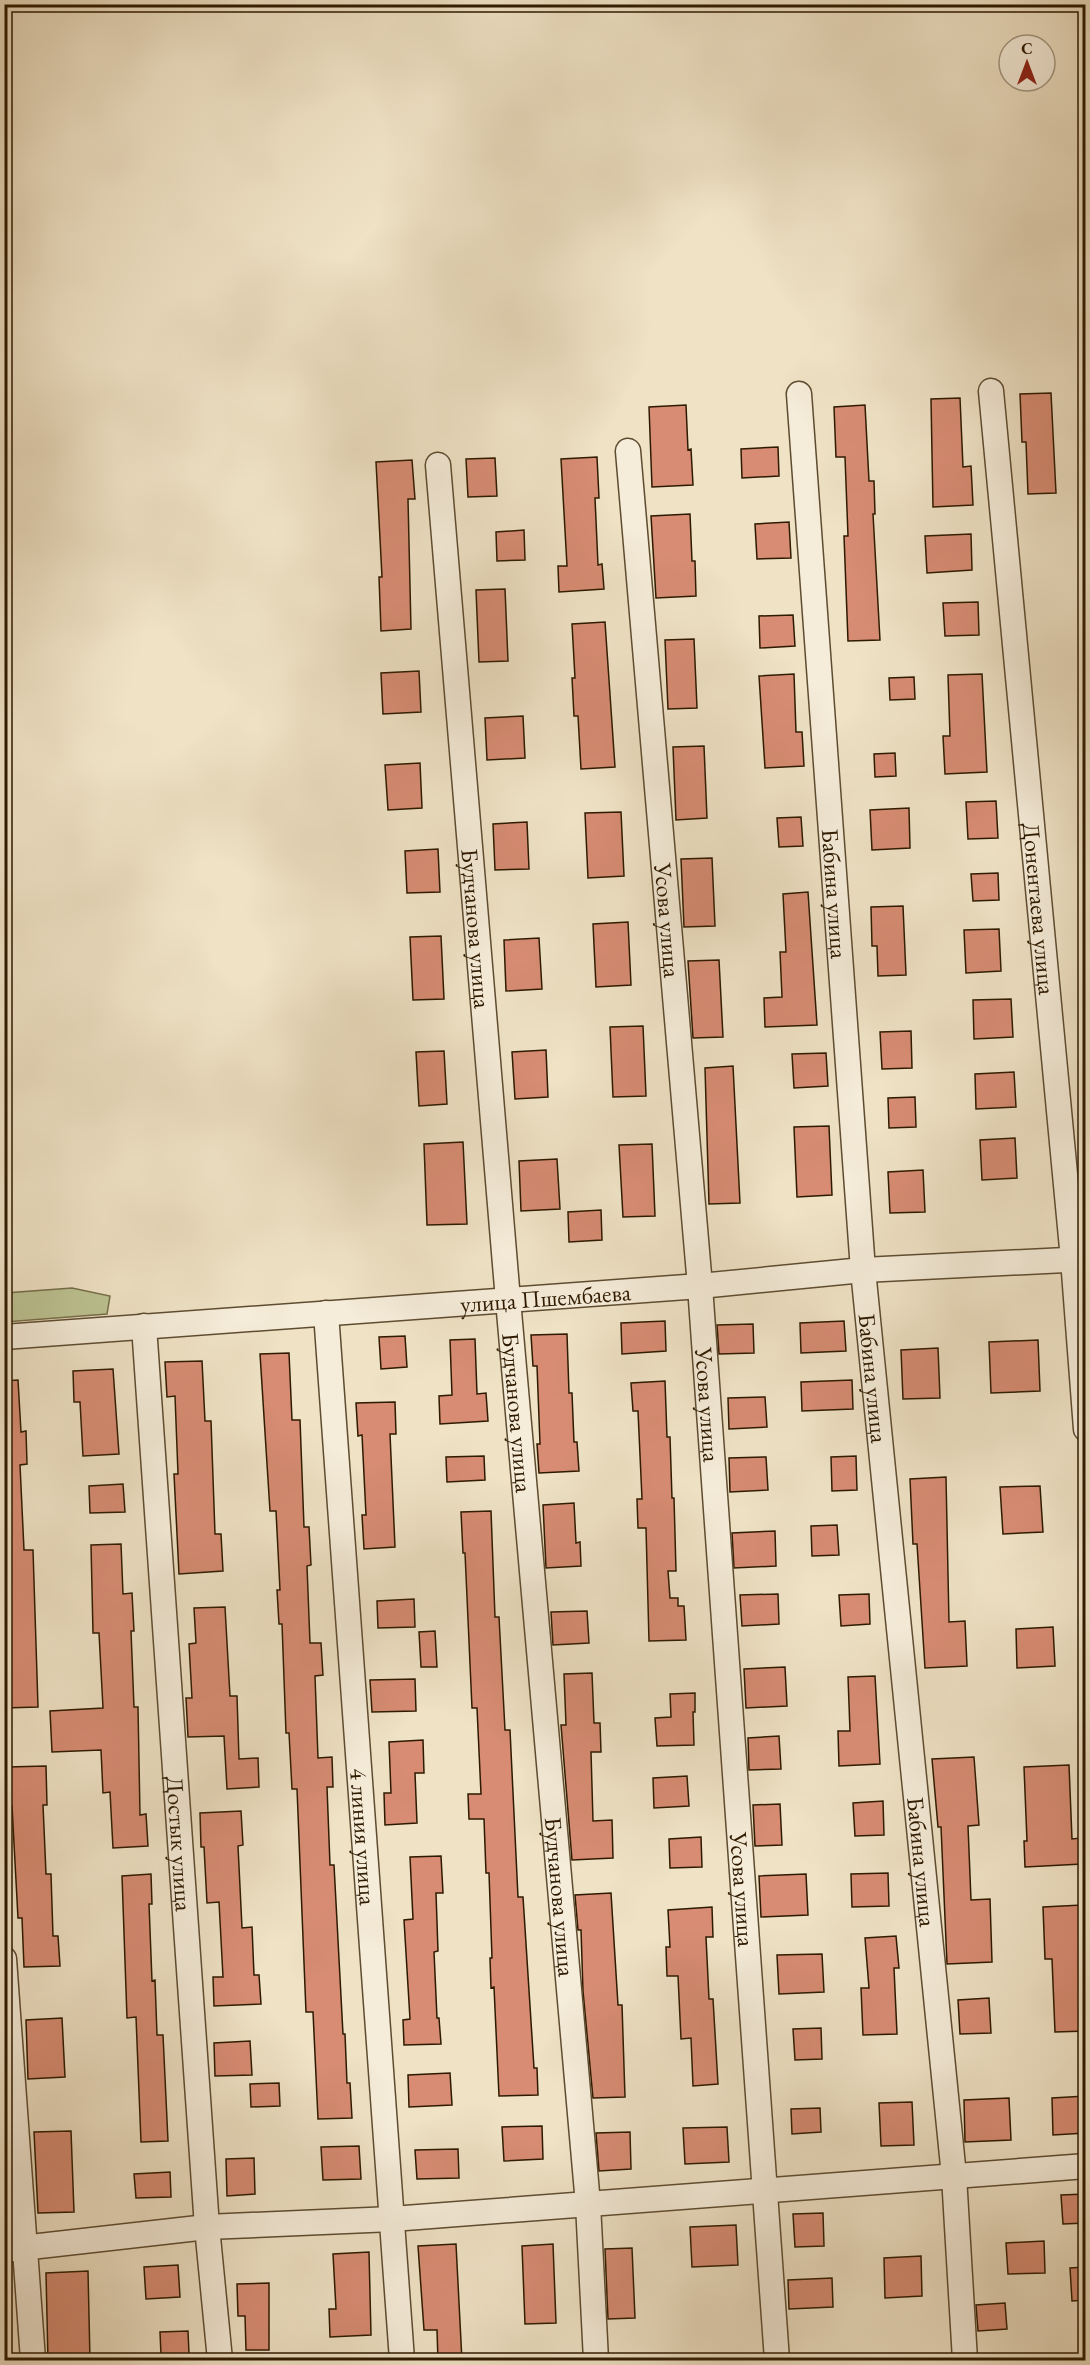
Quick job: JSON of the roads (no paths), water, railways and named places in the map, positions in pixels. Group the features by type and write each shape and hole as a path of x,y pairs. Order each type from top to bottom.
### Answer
{"street":[{"name":"Донентаева улица","path":"991,391 1079,1259 1086,1429"},
{"name":"Бабина улица","path":"799,394 863,1270 954,2176 965,2361"},
{"name":"Усова улица","path":"628,451 700,1286 777,2361"},
{"name":"Будчанова улица","path":"438,465 508,1300 588,2204 596,2361"},
{"name":"улица Пшембаева","path":"4,1337 700,1286 863,1270 1079,1259"},
{"name":"4 линия улица","path":"326,1313 402,2361"},
{"name":"Достык улица","path":"144,1326 207,2226 220,2361"},
{"path":"4,1959 14,2248 33,2361"},
{"path":"14,2248 207,2226 392,2219 1086,2166"}]}
